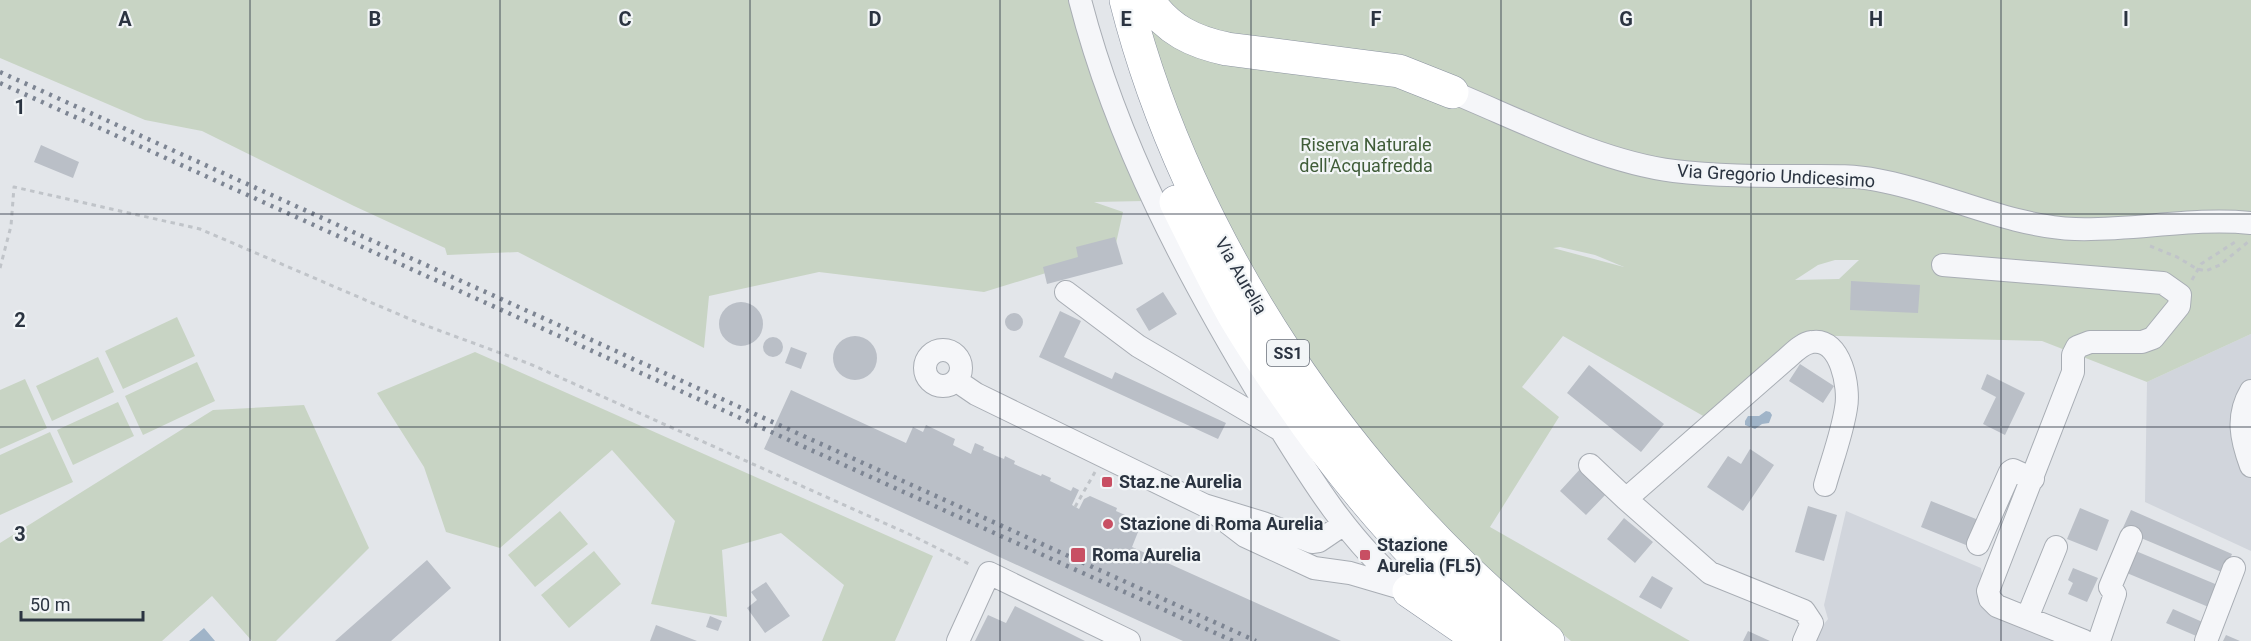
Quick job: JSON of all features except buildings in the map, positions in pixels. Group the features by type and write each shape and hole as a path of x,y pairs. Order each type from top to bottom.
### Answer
{"highway":[{"name":"Via Aurelia","path":"1104,0 1137,104 1167,183 1209,269 1243,330 1314,435 1360,495 1429,570 1507,641"},
{"name":"Via Aurelia","path":"1126,0 1160,108 1188,174 1221,241 1276,336 1335,420 1409,512 1475,578 1548,641"},
{"path":"1148,0 1159,15 1177,31 1210,46 1399,71 1452,92"},
{"path":"1409,591 1482,641"}],"street":[{"path":"1080,0 1110,101 1143,180 1211,312 1281,430 1344,524 1373,559 1409,591"},
{"name":"Via Gregorio Undicesimo","path":"1452,92 1609,156 1661,169 1723,174 1866,178 1908,187 2023,223 2073,229 2124,229 2217,221 2246,229"},
{"path":"1943,265 2163,283 2180,295 2180,306 2153,338 2142,342 2090,342 2077,347 2073,355 2073,372 1988,591 1990,598 1997,606 2084,641"},
{"path":"1066,292 1138,346 1281,430"},
{"path":"1626,499 1785,360 1812,342 1825,343 1833,350 1842,369 1847,393 1847,407 1825,485"},
{"path":"957,381 976,394 1204,505 1263,523 1312,542 1319,541 1344,524"},
{"path":"2251,391 2243,406 2241,429 2251,466"},
{"path":"1590,465 1710,573 1804,611 1812,623 1804,641"},
{"path":"1978,544 2010,472 2013,470 2033,479"},
{"path":"1204,505 1245,536 1314,568 1350,573 1409,591"},
{"path":"2100,641 2115,594 2110,586 2131,537"},
{"path":"2027,618 2056,547"},
{"path":"2206,641 2234,568"},
{"path":"958,641 989,573 1129,641"}],"path":[{"path":"0,268 11,225 14,187 200,229 419,323 530,364 911,535 989,573"},
{"path":"2180,295 2189,286 2201,264 2233,244 2246,229"},
{"path":"1075,507 1105,456"}],"shaded area":[{"path":"2251,334 2251,551 2145,502 2147,382"},
{"path":"1846,511 1981,568 1986,600 2100,641 1811,641 1828,619 1824,605"}],"green space":[{"path":"0,0 1068,0 1085,58 1144,201 1094,202 1123,212 1114,252 984,292 819,272 709,296 704,348 518,252 447,255 445,248 202,131 145,120 0,58"},
{"name":"Riserva Naturale dell'Acquafredda","path":"1145,0 2251,0 2251,334 2147,382 2042,341 1797,335 1705,417 1563,336 1522,387 1559,417 1490,527 1690,641 1571,641 1481,565 1391,473 1352,423 1258,282 1174,111 1147,21","holes":["1560,247 1595,255 1624,267 1553,248","1835,260 1859,260 1839,279 1795,280 1818,265"]},
{"path":"177,317 195,356 123,389 105,351"},
{"path":"475,352 933,556 895,641 822,641 844,585 781,533 722,550 727,617 651,604 675,521 612,450 500,548 446,532 424,467 377,393"},
{"path":"98,357 114,392 52,421 36,386"},
{"path":"197,362 215,401 143,435 125,396"},
{"path":"25,379 47,428 0,449 0,390"},
{"path":"118,402 134,436 73,465 57,430"},
{"path":"304,405 369,548 276,641 252,641 212,596 162,641 0,641 0,543 213,410"},
{"path":"50,432 73,482 0,515 0,455"},
{"path":"560,511 588,544 535,587 508,555"},
{"path":"594,551 621,584 569,628 541,595"}],"water":[{"path":"1766,411 1772,415 1769,423 1762,424 1755,429 1745,425 1748,416 1759,416"},
{"path":"204,628 215,641 189,641"}],"railway":[{"path":"0,72 1256,641"},
{"path":"0,83 1233,641"}],"place":[{"name":"Staz.ne Aurelia","path":"1107,482"},
{"name":"Stazione di Roma Aurelia","path":"1108,524"},
{"name":"Roma Aurelia","path":"1078,555"},
{"name":"Stazione Aurelia (FL5)","path":"1365,555"}]}
